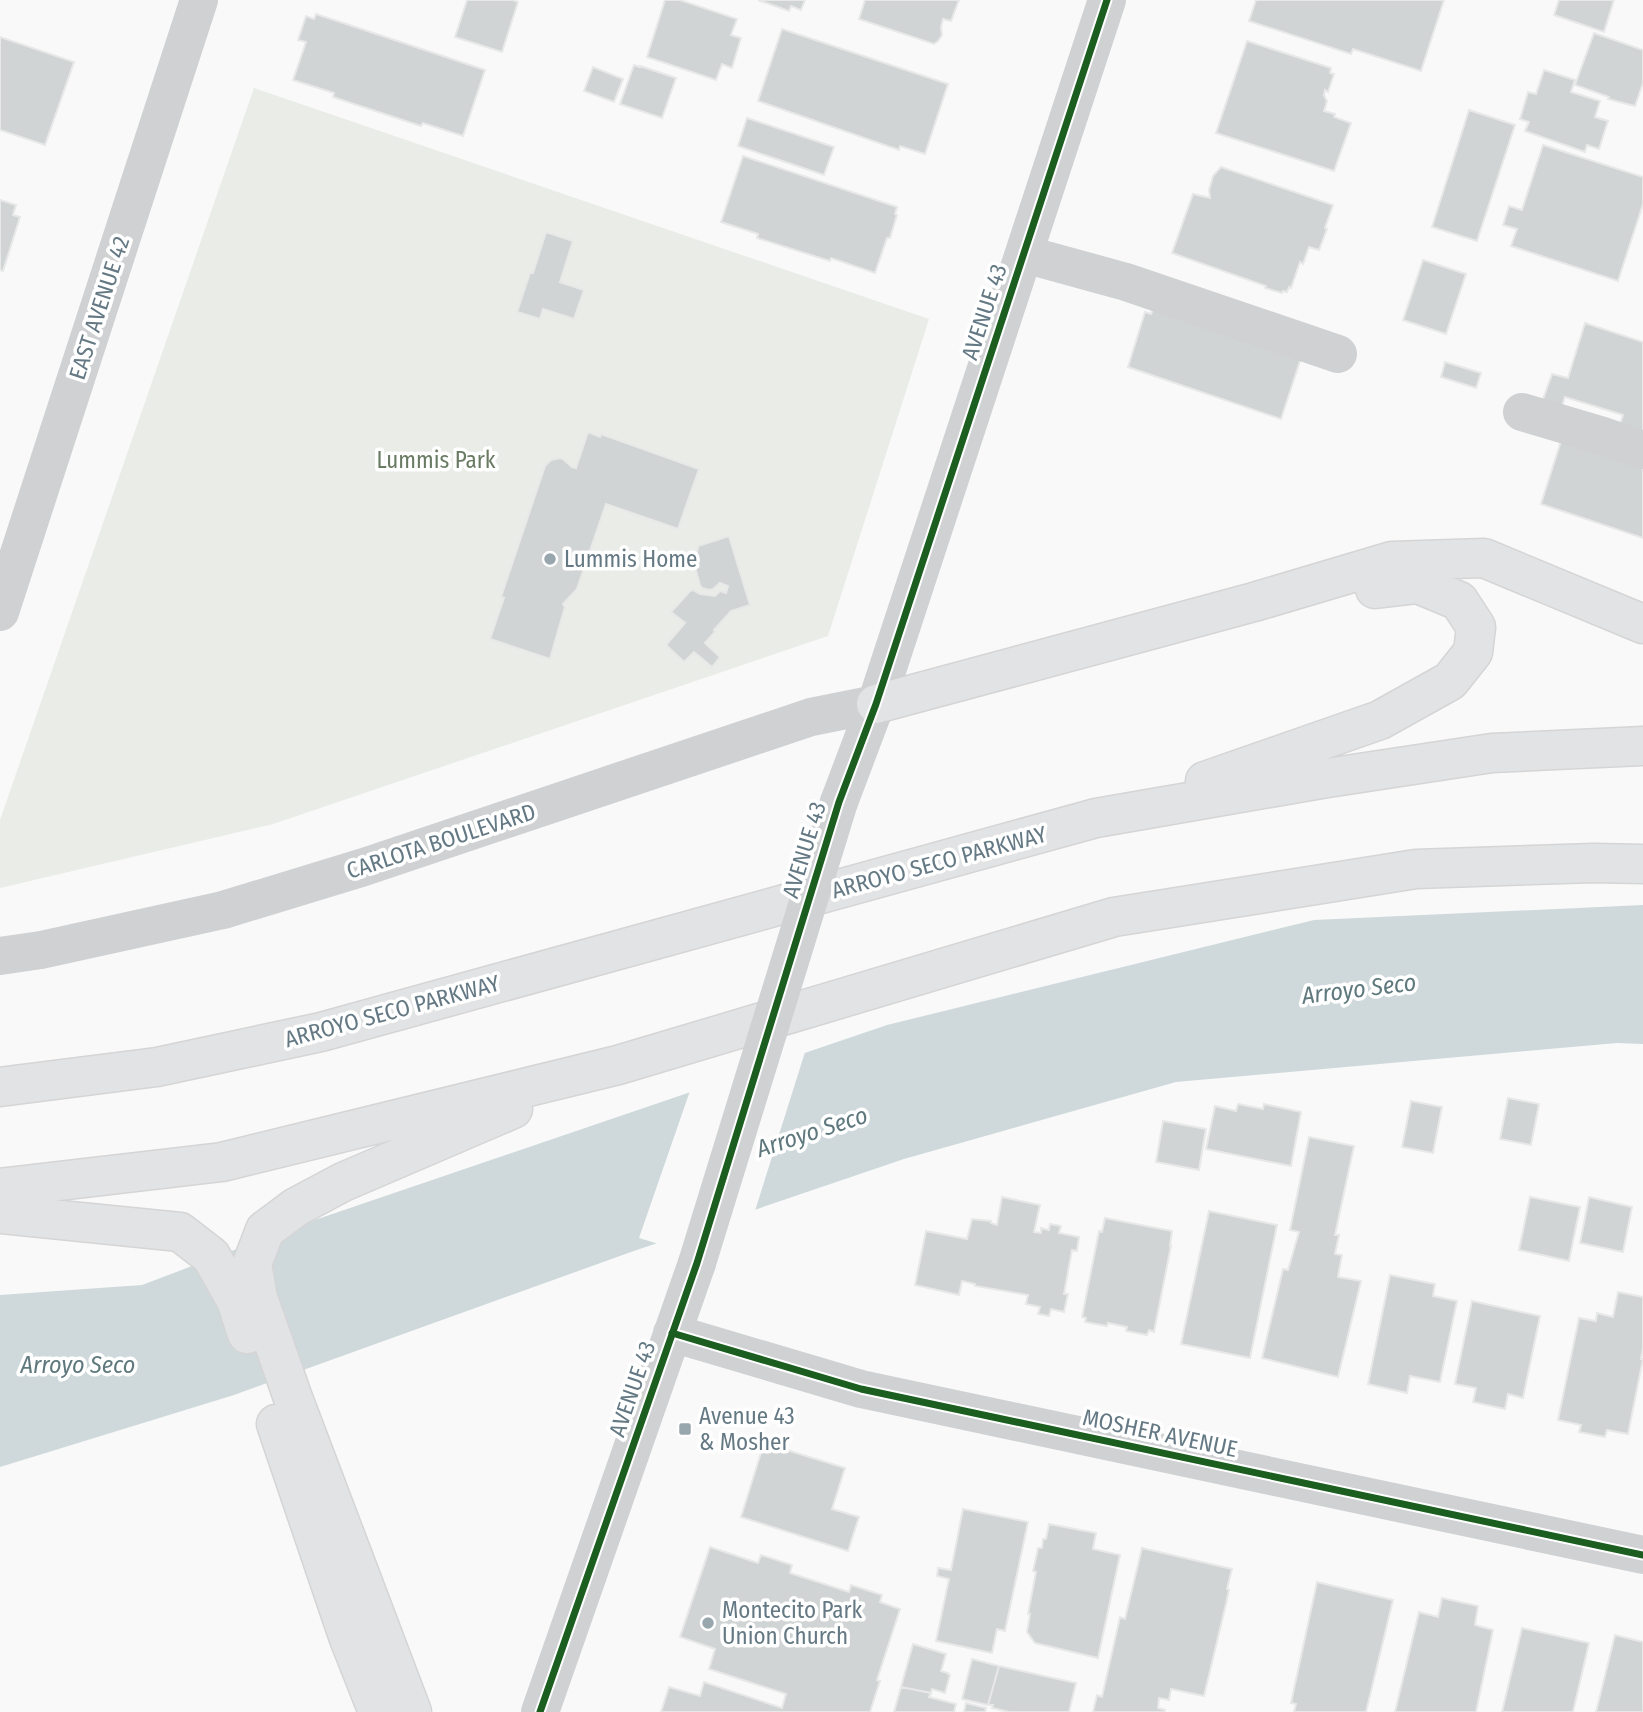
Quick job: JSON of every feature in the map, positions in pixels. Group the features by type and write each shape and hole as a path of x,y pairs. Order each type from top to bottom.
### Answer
{"highway":[{"path":"876,704 1254,602 1392,561 1484,558 1643,624"},
{"path":"1096,818 1380,720 1450,681 1473,652 1476,627 1460,601 1418,584 1254,602"},
{"name":"ARROYO SECO PARKWAY","path":"0,1087 157,1067 320,1032 1096,818 1326,778 1492,753 1643,746"},
{"path":"0,1188 222,1162 618,1065 1114,917 1416,869 1643,864"},
{"path":"378,1712 348,1636 282,1403 252,1264 265,1230 296,1207 343,1182 618,1065"},
{"path":"0,1214 180,1232 211,1256 236,1300 282,1403 412,1712"}],"street":[{"name":"AVENUE 43","path":"540,1712 697,1263 839,802 876,704 1107,0"},
{"name":"EAST AVENUE 42","path":"0,612 194,1"},
{"path":"1024,254 1126,282 1338,354"},
{"path":"1522,412 1643,450"},
{"name":"CARLOTA BOULEVARD","path":"0,956 41,950 223,910 364,867 811,717 876,704"},
{"name":"MOSHER AVENUE","path":"672,1334 861,1389 1643,1555"}],"green space":[{"name":"Lummis Park","path":"254,88 929,319 828,636 273,824 0,888 0,820"}],"water":[{"name":"Arroyo Seco","path":"1643,905 1643,1044 1617,1043 1176,1082 904,1159 631,1252 234,1395 0,1467 0,1295 142,1285 303,1224 887,1025 1314,920"}],"pier":[{"path":"806,1049 754,1214 662,1245 639,1238 691,1088"}],"building":[{"path":"467,0 518,2 502,52 455,37"},
{"path":"665,0 680,0 737,19 731,35 741,38 732,68 722,64 716,80 647,57"},
{"path":"758,0 805,0 801,10 791,6 789,11"},
{"path":"865,0 959,0 951,21 943,19 942,35 934,44 859,19"},
{"path":"1256,0 1444,0 1421,71 1353,49 1351,54 1249,21"},
{"path":"1559,0 1614,0 1604,32 1554,15"},
{"path":"316,14 485,70 463,136 423,123 421,126 333,97 334,93 293,80 306,42 298,40 306,16 314,19"},
{"path":"782,29 948,84 925,154 900,146 899,150 758,101"},
{"path":"1594,33 1643,50 1643,83 1635,106 1608,99 1609,97 1575,85"},
{"path":"0,37 74,62 45,145 0,130"},
{"path":"1247,41 1331,68 1330,73 1334,74 1328,92 1325,90 1327,101 1324,111 1351,123 1334,171 1216,133"},
{"path":"634,65 676,78 662,118 620,104"},
{"path":"593,67 623,79 614,102 584,91"},
{"path":"1544,70 1575,80 1571,92 1600,101 1595,117 1608,121 1599,149 1587,145 1585,152 1525,131 1529,122 1520,119 1528,92 1536,94"},
{"path":"1469,110 1515,125 1477,241 1432,227"},
{"path":"747,118 834,147 824,175 738,146"},
{"path":"1543,145 1643,177 1643,204 1618,281 1511,246 1517,229 1503,225 1509,206 1522,210"},
{"path":"743,156 897,207 890,238 887,238 875,273 757,238 758,234 721,222"},
{"path":"1221,167 1333,205 1319,250 1309,247 1287,292 1265,288 1266,286 1172,253 1193,194 1210,198 1213,176"},
{"path":"0,200 16,205 13,215 20,217 3,271 0,270"},
{"path":"546,232 573,241 560,282 584,290 574,319 543,309 540,319 517,312"},
{"path":"1423,260 1466,274 1446,334 1403,320"},
{"path":"1154,307 1302,355 1281,419 1128,367 1145,312 1151,314"},
{"path":"1585,323 1643,342 1643,435 1619,427 1623,415 1565,397 1561,409 1542,402 1552,374 1568,378"},
{"path":"1445,362 1481,373 1476,388 1441,377"},
{"name":"Lummis Home","path":"588,432 600,437 601,434 699,469 678,529 606,504 577,589 563,604 565,607 550,659 490,639 504,598 501,597 545,466 551,460 560,458 576,468"},
{"path":"1561,441 1643,465 1643,538 1541,504"},
{"path":"729,536 750,605 731,611 705,643 720,657 712,667 694,652 684,662 666,645 685,623 671,612 690,591 715,596 720,591 726,593 728,586 720,583 713,589 702,588 691,553 697,553 698,546"},
{"path":"1508,1098 1539,1104 1531,1145 1500,1139"},
{"path":"1411,1101 1442,1107 1433,1153 1402,1147"},
{"path":"1238,1104 1263,1109 1264,1104 1301,1112 1291,1166 1206,1149 1215,1106 1236,1111"},
{"path":"1163,1121 1206,1129 1199,1170 1156,1162"},
{"path":"1309,1137 1354,1146 1335,1235 1339,1235 1335,1254 1342,1255 1338,1277 1361,1281 1338,1377 1262,1358 1283,1269 1288,1270 1299,1232 1290,1230"},
{"path":"1002,1197 1040,1205 1034,1232 1041,1233 1041,1228 1049,1230 1050,1224 1061,1226 1059,1233 1079,1237 1077,1251 1072,1250 1064,1294 1068,1294 1064,1312 1051,1309 1049,1316 1038,1314 1040,1307 1026,1304 1028,1295 975,1286 962,1281 959,1295 915,1285 926,1231 967,1239 972,1219 991,1221 997,1225"},
{"path":"1530,1197 1580,1207 1569,1261 1519,1250"},
{"path":"1589,1197 1632,1207 1623,1252 1580,1243"},
{"path":"1209,1211 1277,1225 1250,1358 1181,1344"},
{"path":"1105,1218 1172,1231 1154,1332 1149,1330 1147,1335 1126,1331 1127,1327 1108,1323 1107,1326 1085,1322 1086,1318 1082,1317 1099,1231 1102,1232"},
{"path":"1390,1275 1435,1284 1433,1296 1457,1301 1440,1382 1410,1376 1407,1393 1368,1384"},
{"path":"1618,1292 1643,1297 1643,1359 1628,1434 1607,1430 1605,1437 1579,1432 1581,1425 1558,1420 1579,1318 1596,1321 1597,1313 1613,1317"},
{"path":"1472,1301 1540,1316 1523,1398 1508,1394 1505,1409 1473,1402 1476,1388 1455,1384"},
{"path":"764,1443 845,1468 832,1509 859,1517 848,1551 741,1517"},
{"path":"963,1509 1028,1522 1005,1631 997,1629 992,1653 936,1641 949,1579 937,1576 938,1568 951,1570"},
{"path":"1049,1524 1096,1533 1093,1549 1120,1555 1098,1658 1035,1643 1027,1632 1036,1572 1033,1571 1038,1548 1042,1548"},
{"path":"710,1547 758,1563 761,1555 792,1565 790,1573 849,1592 851,1585 882,1595 880,1602 900,1609 877,1680 880,1681 870,1712 661,1712 669,1687 700,1696 704,1682 782,1708 786,1694 709,1669 715,1649 680,1637"},
{"path":"1142,1548 1232,1569 1204,1696 1171,1689 1169,1700 1159,1698 1158,1708 1165,1710 1164,1712 1093,1712 1097,1695 1102,1697 1120,1617 1125,1619"},
{"path":"1317,1582 1393,1600 1366,1712 1294,1712 1296,1704 1291,1703"},
{"path":"1442,1598 1478,1606 1475,1625 1493,1630 1476,1712 1395,1712 1419,1612 1438,1617"},
{"path":"1522,1628 1589,1643 1573,1712 1502,1712"},
{"path":"1615,1635 1643,1642 1643,1712 1596,1712"},
{"path":"913,1644 946,1654 941,1671 950,1675 945,1693 932,1689 931,1693 901,1687"},
{"path":"972,1659 999,1666 988,1705 962,1699"},
{"path":"999,1666 1076,1683 1069,1712 1009,1712 992,1708 993,1705 988,1705"},
{"path":"901,1687 931,1693 929,1697 956,1704 954,1712 894,1712"},
{"path":"966,1703 986,1708 985,1712 964,1712"}],"cycle path":[{"path":"540,1712 697,1263 839,802 876,704 1107,0"},
{"path":"672,1333 861,1389 1643,1555"}],"place":[{"name":"Lummis Home","path":"550,559"},
{"name":"Avenue 43 & Mosher","path":"685,1429"},
{"name":"Montecito Park Union Church","path":"708,1623"}]}
